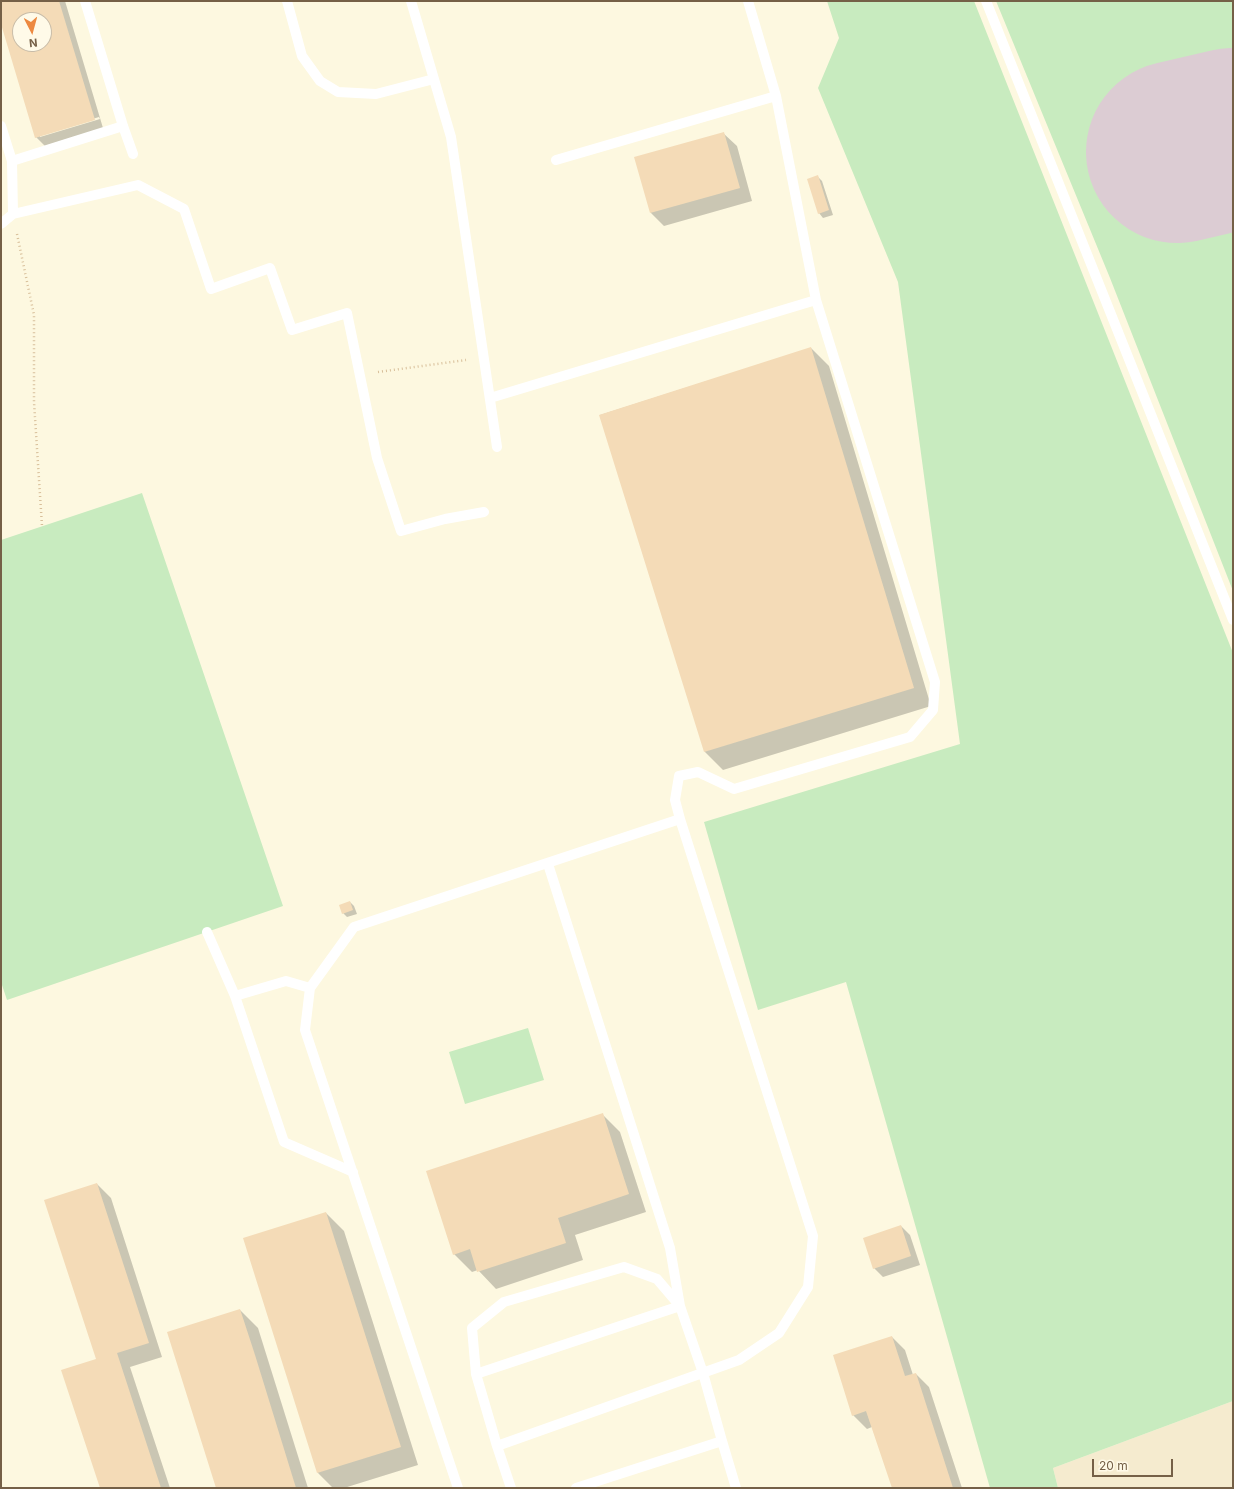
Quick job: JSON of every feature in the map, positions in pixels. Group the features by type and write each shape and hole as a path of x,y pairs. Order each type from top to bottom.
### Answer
{"lane":[{"path":"85,1 133,154"},
{"path":"287,1 302,56 320,81 338,92 376,94 434,78"},
{"path":"411,1 451,137 497,447"},
{"path":"497,1446 739,1360 778,1333 808,1287 813,1236 674,800 679,776 698,772 734,788 910,737 934,710 935,682 816,300 776,96 748,1"},
{"path":"986,1 1233,620"},
{"path":"556,160 776,96"},
{"path":"1,126 12,161 13,214"},
{"path":"12,161 123,126"},
{"path":"1,224 13,214 138,185 184,209 211,289 270,268 292,330 346,313 377,458 401,531 484,512"},
{"path":"490,398 816,300"},
{"path":"458,1488 305,1030 310,988 354,928 433,900 548,864 680,819"},
{"path":"548,864 670,1248 680,1306 703,1373 736,1488"},
{"path":"207,932 235,996 284,1142 353,1172"},
{"path":"235,996 286,981 310,988"},
{"path":"511,1488 476,1374 472,1328 504,1302 624,1267 657,1279 680,1306"},
{"path":"476,1374 680,1306"},
{"path":"576,1488 722,1441"}],"path":[{"path":"13,214 34,315 34,402 42,526"},
{"path":"359,374 484,358"}],"shaded area":[{"path":"1233,1401 1233,1488 1058,1488 1053,1468"}],"green space":[{"path":"827,1 974,1 1233,653 1233,1401 1053,1468 1058,1488 990,1488 846,982 758,1010 704,822 960,744 898,282 818,88 839,38"},
{"path":"996,1 1233,1 1233,64 1146,86 1181,228 1233,215 1233,591 1110,278"},
{"path":"142,493 283,906 7,1000 1,982 1,540"},
{"path":"528,1028 544,1080 465,1104 449,1052"}],"building":[{"path":"1,1 59,1 95,120 35,138 1,24"},
{"path":"724,132 740,188 650,213 634,157"},
{"path":"818,175 829,210 818,214 807,179"},
{"path":"811,347 914,688 704,752 599,415"},
{"path":"350,901 353,910 342,914 339,905"},
{"path":"603,1113 629,1194 558,1218 566,1243 477,1272 470,1249 453,1255 426,1171"},
{"path":"97,1183 149,1343 117,1353 161,1488 100,1488 61,1370 96,1359 44,1200"},
{"path":"326,1212 401,1447 317,1473 243,1238"},
{"path":"901,1225 911,1256 873,1269 863,1238"},
{"path":"240,1309 296,1488 216,1488 167,1332"},
{"path":"892,1336 905,1376 916,1373 953,1488 892,1488 866,1411 852,1416 833,1355"}],"runway":[{"path":"1177,152 1233,139"}]}
